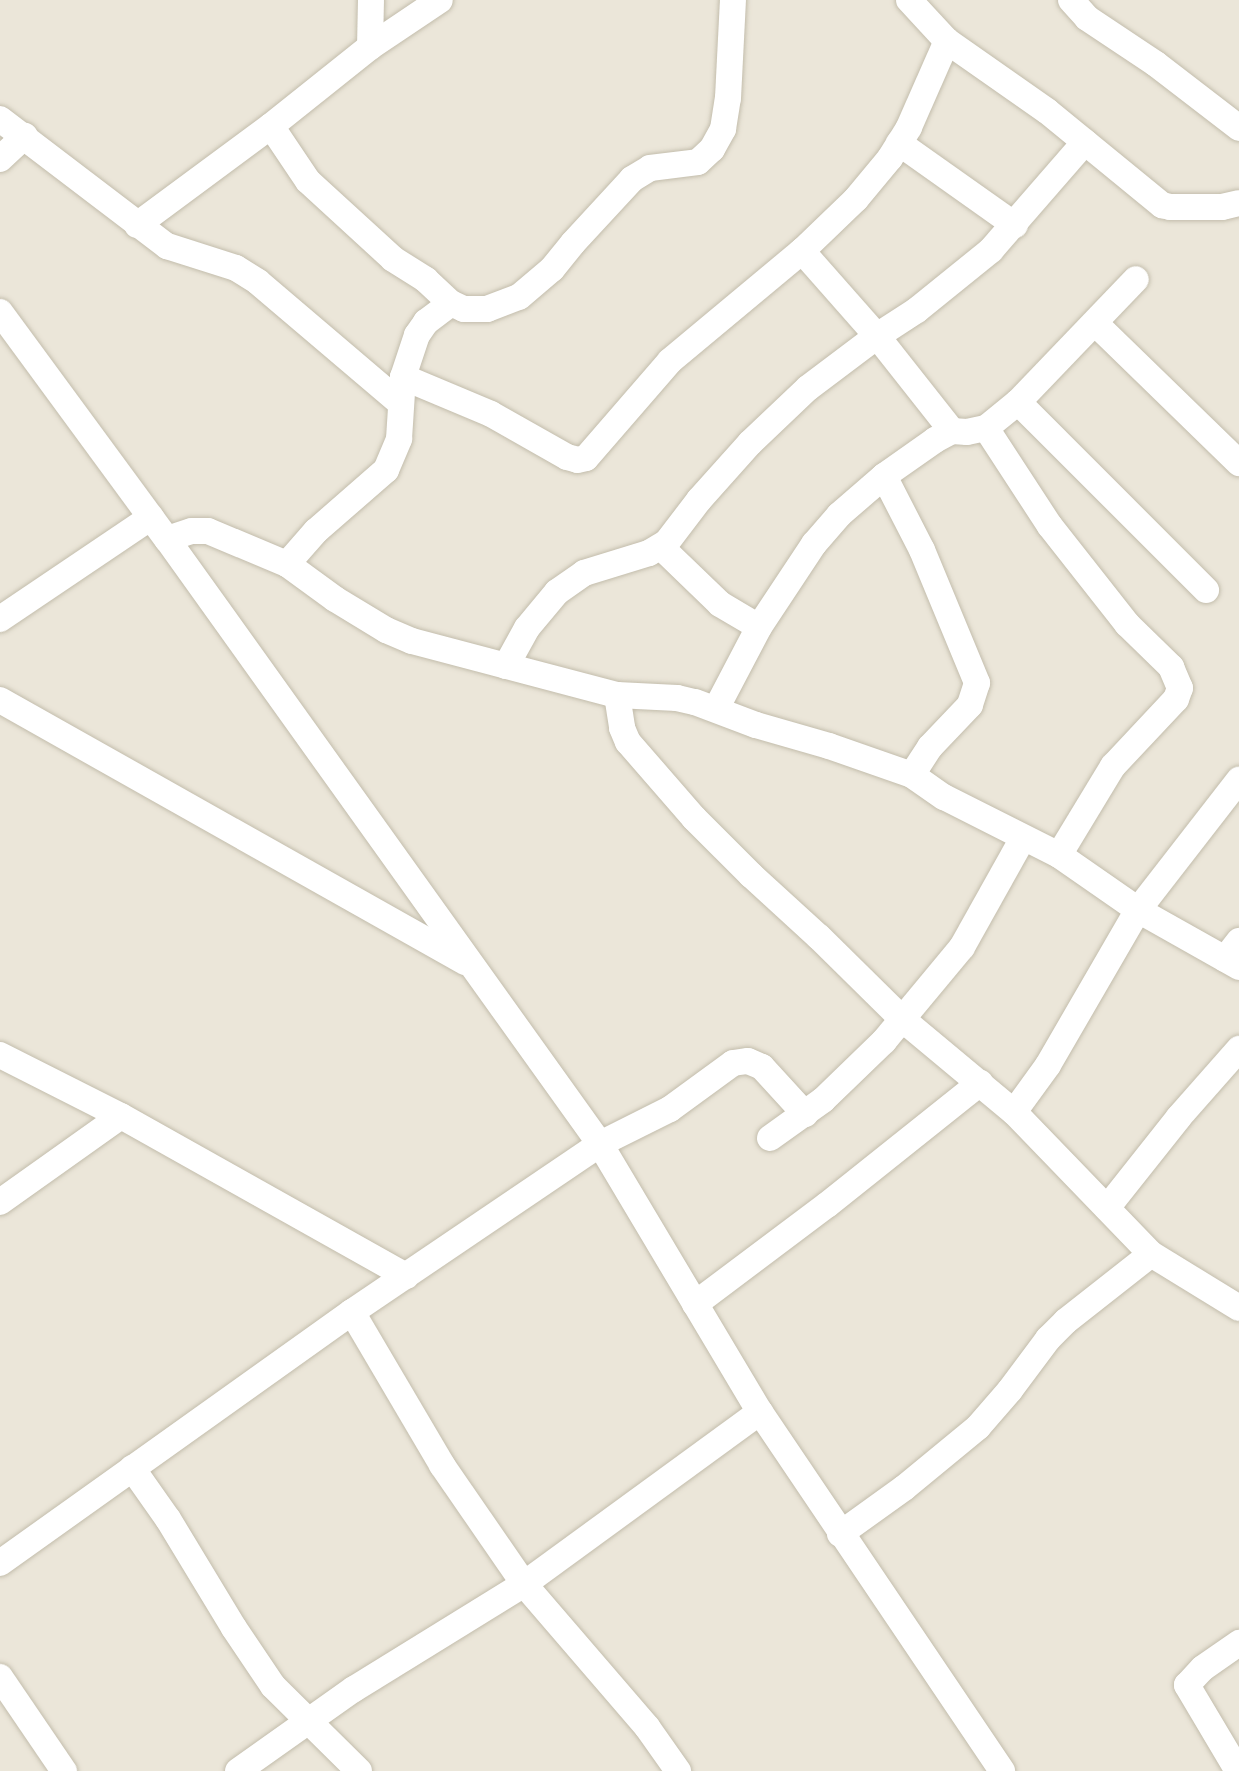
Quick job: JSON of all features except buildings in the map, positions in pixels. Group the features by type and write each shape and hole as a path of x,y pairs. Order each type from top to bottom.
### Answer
{"street":[{"path":"370,47 371,0"},
{"path":"137,225 271,126 370,47 440,0"},
{"path":"271,126 308,181 393,259 426,280 451,303 464,309 487,309 519,297 552,269 632,179 650,168 698,162 708,154 718,140 724,118 733,0"},
{"path":"1071,0 1087,18 1156,64 1239,128"},
{"path":"920,4 947,41 1047,111 1162,204 1170,207 1222,207 1239,202"},
{"path":"403,377 491,414 567,457 582,459 592,452 670,361 802,251 856,199 899,143 947,41"},
{"path":"0,119 167,246 236,268 258,282 400,403"},
{"path":"0,159 25,136"},
{"path":"506,666 527,628 545,604 567,583 584,573 661,547 750,443 808,388 877,336 918,310 992,250 1085,142"},
{"path":"899,143 1015,225"},
{"path":"802,251 877,336 952,432"},
{"path":"716,709 759,627 814,544 860,495 918,451 952,432 986,428 1018,402 1136,279"},
{"path":"287,564 316,531 386,470 395,454 399,439 403,377 420,330 451,303"},
{"path":"0,312 167,539 600,1144 760,1412 840,1534 1002,1771"},
{"path":"1095,323 1239,463"},
{"path":"1018,402 1112,499 1206,590"},
{"path":"986,428 1050,526 1127,624 1171,667 1180,688 1176,699 1113,766 1059,855"},
{"path":"884,476 922,550 977,683 970,705 935,740 912,775"},
{"path":"0,619 151,517"},
{"path":"167,539 192,531 208,531 287,564 335,599 386,630 435,649 472,656 617,695 677,698 912,775 944,796 1059,855 1138,909 1234,956"},
{"path":"661,547 720,604 759,627"},
{"path":"617,695 622,728 628,742 679,801 751,875 819,937 901,1018 1014,1112 1151,1254 1239,1307"},
{"path":"0,700 473,966"},
{"path":"1014,1112 1048,1065 1138,909 1239,780"},
{"path":"770,1138 805,1114 857,1068 962,947 1023,838"},
{"path":"1107,1208 1179,1117 1239,1049"},
{"path":"0,1054 121,1116 406,1276"},
{"path":"0,1563 352,1312 600,1144 670,1109 734,1063 748,1061 762,1067 805,1114"},
{"path":"695,1304 827,1205 980,1083"},
{"path":"0,1202 121,1116"},
{"path":"840,1534 904,1488 978,1426 1010,1390 1048,1339 1066,1321 1151,1254"},
{"path":"352,1312 442,1465 524,1584 647,1727 678,1771"},
{"path":"238,1771 354,1689 524,1584 760,1412"},
{"path":"132,1468 168,1519 234,1628 273,1686 291,1705 311,1720 359,1771"},
{"path":"1238,1771 1187,1684 1203,1668 1239,1643"},
{"path":"0,1677 64,1771"}],"shaded area":[{"path":"0,0 1239,0 1239,1771 0,1771"}]}
